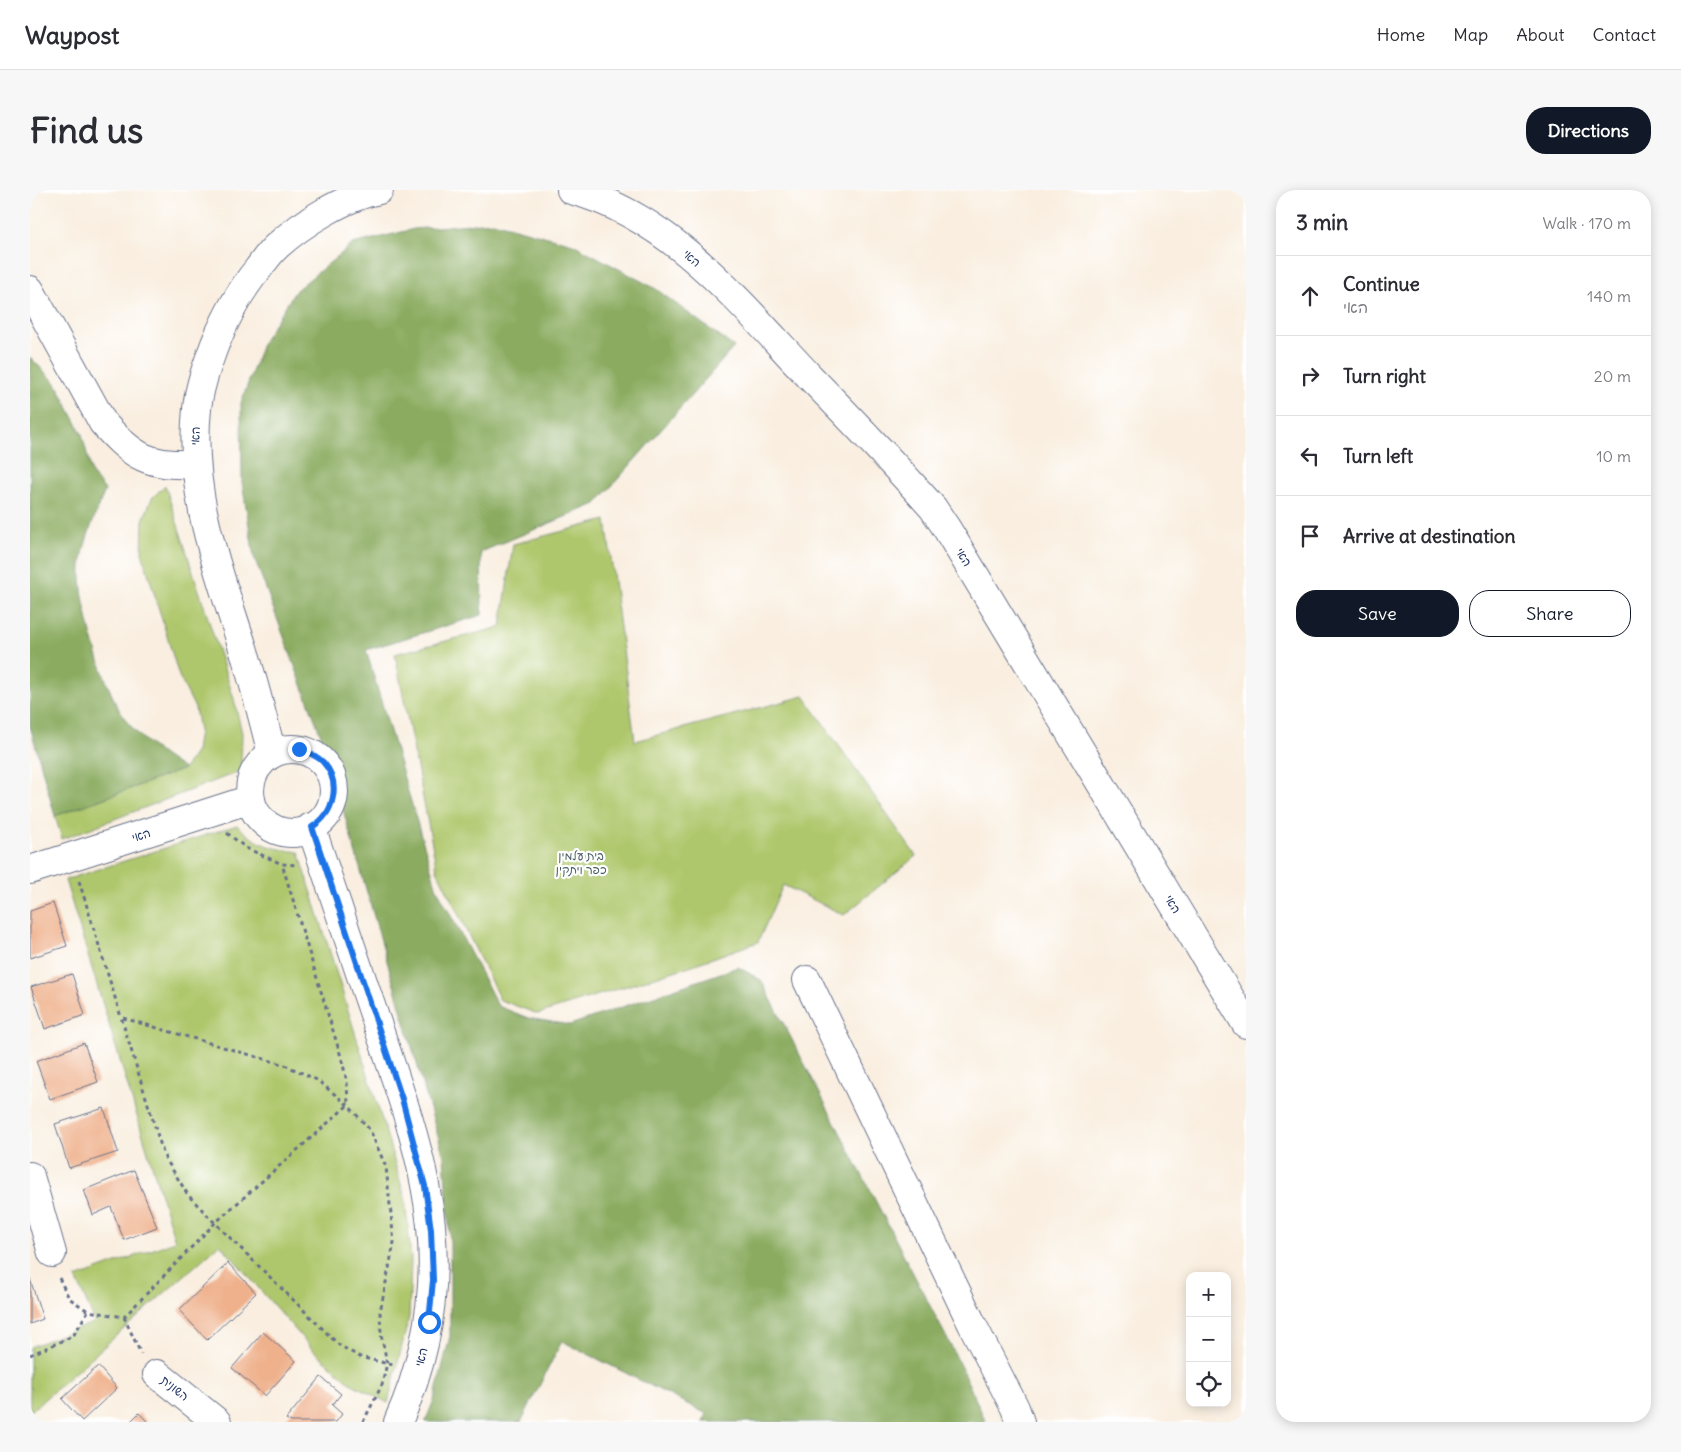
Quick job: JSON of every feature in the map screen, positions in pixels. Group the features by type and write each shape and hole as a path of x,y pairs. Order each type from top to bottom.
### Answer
{"street":[{"name":"האי","path":"272,754 251,672 208,540 197,485 197,408 207,366 227,316 253,275 276,247 305,224 336,206 378,190"},
{"name":"האי","path":"571,190 590,195 623,210 659,232 688,254 730,292 933,508 1246,1024"},
{"path":"30,290 103,422 119,441 141,457 170,465 196,464"},
{"path":"285,749 299,749 312,753 323,762 330,773 334,787 333,800 327,813 318,823 306,830 294,833 281,831 269,826 259,817 253,806 251,782 255,770 262,761 272,754 285,749"},
{"name":"האי","path":"30,870 251,799"},
{"name":"האי","path":"312,827 402,1099 425,1186 431,1230 433,1280 429,1322 418,1371 398,1422"},
{"path":"807,980 972,1324 1015,1408 1020,1422"},
{"path":"30,1176 52,1253"},
{"name":"השונית","path":"157,1374 216,1422"}],"path":[{"path":"214,811 227,832 246,848 282,864 324,865"},
{"path":"71,857 164,1156 188,1195 339,1344 360,1357 418,1371"},
{"path":"282,864 342,1060 347,1082 348,1105"},
{"path":"122,1018 284,1065 317,1080 348,1105 370,1130 386,1167 394,1243 380,1312 381,1334 387,1363 382,1385 363,1422"},
{"path":"124,1317 215,1223 348,1105"},
{"path":"52,1253 62,1286 69,1298 88,1311 124,1317"},
{"path":"30,1355 73,1336 88,1311"},
{"path":"124,1317 140,1354 157,1374"}],"green space":[{"path":"493,222 573,244 656,289 734,347 596,504 481,552 482,615 366,650 437,889 498,1006 528,1018 570,1025 738,967 761,980 953,1350 986,1422 703,1422 707,1414 562,1341 521,1422 425,1422 434,1400 450,1336 450,1242 444,1157 323,741 254,557 242,482 241,403 263,341 296,290 353,244 414,229"},
{"path":"30,357 56,383 82,434 92,474 105,490 85,546 81,566 81,581 88,621 108,686 123,716 136,732 159,752 184,769 55,816 30,726"},
{"path":"165,485 234,699 242,733 241,771 62,839 55,816 184,769 196,751 199,731 195,708 179,676 142,553 143,520 152,498"},
{"name":"בית עלמין כפר ויתקין","path":"606,520 635,741 804,696 916,856 844,915 783,885 758,942 684,968 538,1014 500,1000 437,870 395,654 501,627 513,544"},
{"path":"237,825 258,842 280,849 299,852 405,1198 411,1259 409,1317 388,1403 352,1384 313,1350 220,1244 30,1412 30,1347 95,1322 76,1278 175,1241 65,880"}],"building":[{"path":"53,903 67,946 30,958 30,911"},
{"path":"72,974 85,1015 45,1029 31,987"},
{"path":"84,1043 98,1082 50,1099 36,1061"},
{"path":"104,1108 118,1152 69,1168 55,1124"},
{"path":"134,1170 157,1227 124,1240 111,1207 93,1215 84,1190"},
{"path":"228,1263 256,1293 207,1340 179,1310"},
{"path":"30,1279 43,1319 30,1324"},
{"path":"263,1332 296,1361 265,1396 232,1368"},
{"path":"98,1366 117,1388 82,1421 62,1399"},
{"path":"321,1377 341,1394 332,1405 342,1414 336,1422 291,1422 286,1419"},
{"path":"139,1413 148,1422 130,1422"}],"route":[{"path":"299,749 312,753 323,762 330,773 334,787 333,800 327,813 312,827 402,1099 425,1186 431,1230 433,1280 429,1322"}]}
